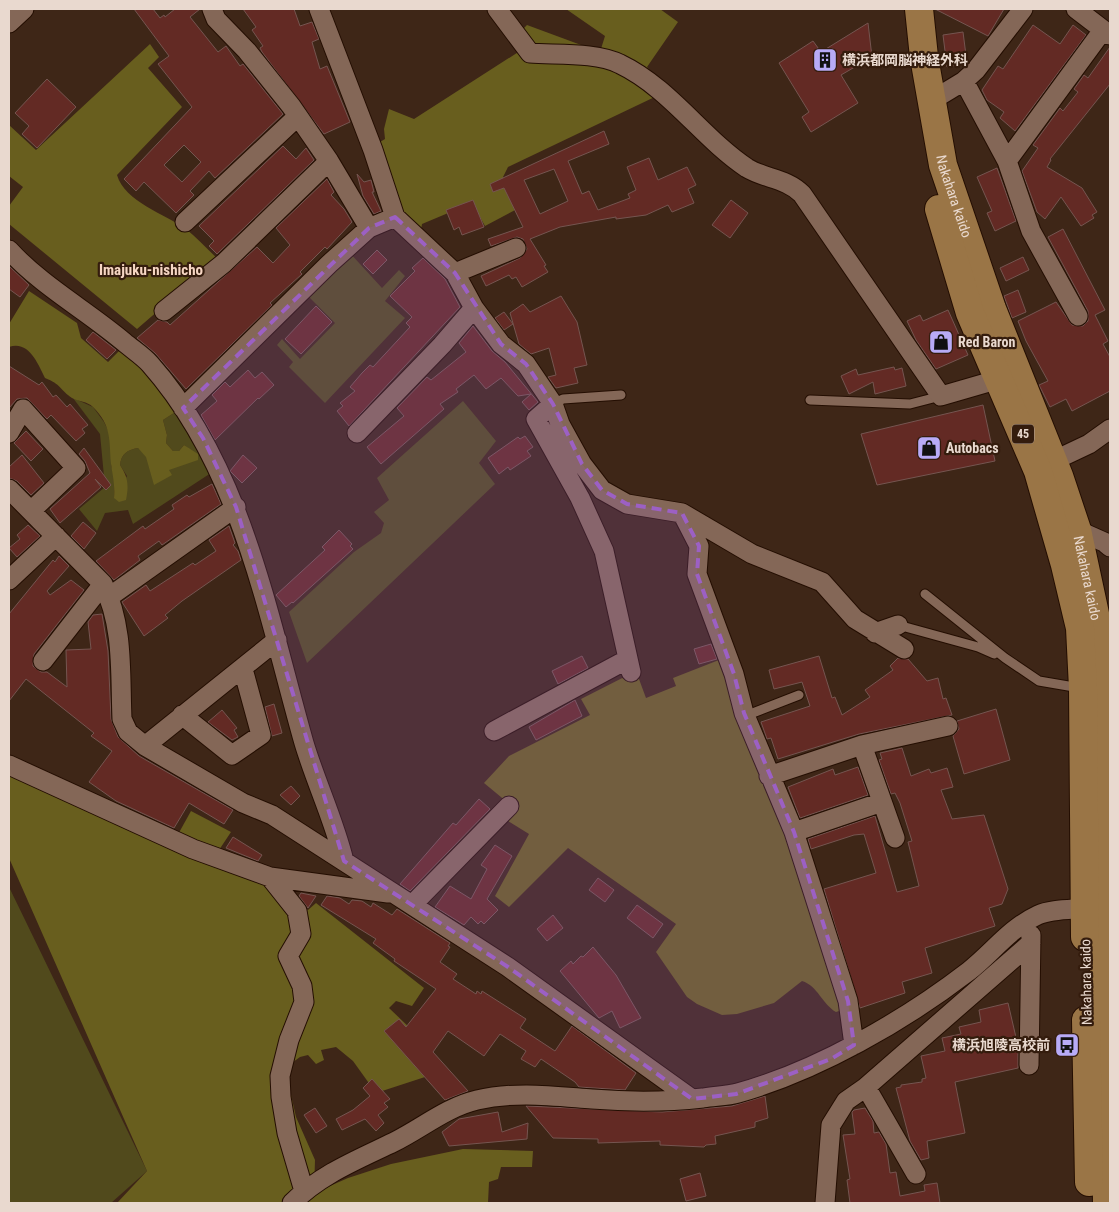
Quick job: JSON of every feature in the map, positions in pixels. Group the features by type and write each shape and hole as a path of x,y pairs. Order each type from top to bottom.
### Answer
{"main road":[{"name":"Nakahara kaido","path":"901,9 915,111 927,165 970,313 1009,377 1053,461 1077,530 1098,628 1105,701 1094,865"},
{"name":"Nakahara kaido","path":"919,9 931,101 943,165 992,309 1009,377 1065,565 1080,628 1097,901 1107,1203"},
{"name":"Nakahara kaido","path":"1089,1203 1097,901"}],"street":[{"path":"9,23 24,9"},
{"path":"212,9 216,19 247,52 298,116 329,161 369,228"},
{"path":"318,9 373,150 396,218 455,273 474,308 501,344 526,364 554,404 560,424 582,464 602,490 627,504 682,513 752,554 822,582 855,620 904,649"},
{"path":"497,9 530,53 602,58 620,63 651,84 748,168 793,185 807,202 940,396 1009,377"},
{"path":"931,101 964,81 976,70 1023,9"},
{"path":"1007,161 1107,32 1076,9"},
{"path":"964,81 1007,161 1031,231 1078,316"},
{"path":"185,222 298,116"},
{"path":"164,310 224,263 329,161"},
{"path":"183,408 329,264 369,228 396,218"},
{"path":"455,273 516,248"},
{"path":"9,250 51,287 102,323 149,363 203,438 236,507 305,745 337,833 344,861"},
{"path":"357,433 442,345 474,308"},
{"path":"494,731 630,665 604,551 580,498 536,420 554,404"},
{"path":"9,433 23,409 76,468 32,510"},
{"path":"1053,461 1089,444 1110,429"},
{"path":"9,489 32,510 106,591 116,621 122,719 128,732 145,746 243,803 272,815 391,894 412,905 508,967 692,1099"},
{"path":"43,661 106,591 236,507"},
{"path":"682,513 699,546 697,574 734,674 745,716 794,832 848,1001 854,1045"},
{"path":"1077,530 1104,542 1110,547"},
{"path":"9,580 56,536"},
{"path":"875,633 898,625"},
{"path":"145,746 182,715 243,669 276,640"},
{"path":"182,715 232,755 261,735 243,669"},
{"path":"770,776 862,745 948,726"},
{"path":"862,745 895,838"},
{"path":"9,764 193,849 270,877 391,894"},
{"path":"794,832 882,802"},
{"path":"412,905 509,806"},
{"path":"270,877 297,911 301,934 288,956 302,986 304,1002 289,1040 280,1076 298,1197 326,1175 396,1141 448,1111 477,1100 527,1094 641,1102 736,1094 831,1058 854,1045 928,1000 970,970 1020,925 1040,914 1097,901"},
{"path":"1029,1066 1031,919"},
{"path":"825,1203 831,1125 846,1102 866,1087 1031,943"},
{"path":"866,1087 916,1174"}],"lane":[{"path":"554,404 563,399 621,395"},
{"path":"810,400 910,404 940,396"},
{"path":"925,594 1005,658 1039,681 1083,688"},
{"path":"898,625 978,647 1005,658"},
{"path":"745,716 799,695"}],"highlighted area":[{"path":"395,217 455,273 501,344 526,364 553,404 582,464 602,490 627,504 682,513 699,546 697,574 734,674 744,713 794,832 848,1001 854,1045 831,1059 736,1094 692,1099 508,967 344,861 236,507 203,438 183,408 369,228"}],"shaded area":[{"path":"566,9 660,9 678,22 647,67 664,86 661,94 508,167 503,177 517,209 485,226 472,203 422,224 420,236 399,215 375,145 385,139 384,129 389,109 414,119 523,49 515,37 527,25 600,52 605,36"},
{"path":"150,44 159,57 148,68 182,107 117,175 128,193 186,229 218,259 137,329 9,224 9,206 23,187 9,176 9,125 36,150"},
{"path":"349,252 382,288 399,270 405,276 385,301 405,318 325,403 289,367 293,362 277,345 282,339 300,359 335,323 307,295"},
{"path":"29,291 77,323 81,338 108,362 123,347 147,366 177,411 163,420 167,435 166,443 173,451 179,451 184,445 198,454 198,460 169,470 172,475 154,485 146,457 138,448 131,450 123,455 120,465 127,481 126,500 119,502 114,498 109,440 104,421 91,405 72,398 57,385 45,378 36,360 27,350 16,346 9,347 9,324"},
{"path":"73,398 93,407 111,436 111,465 115,478 114,498 127,476 120,465 123,455 128,451 138,448 171,475 168,470 193,452 184,445 179,451 173,451 166,443 167,435 163,420 177,411 214,471 133,524 128,510 105,513 97,531 79,509 105,487 100,434"},
{"path":"463,401 496,441 479,463 495,484 307,663 289,612 354,552 381,533 384,523 374,512 389,500 377,478"},
{"path":"724,658 792,833 842,1010 836,1012 831,1009 812,987 802,981 774,1003 737,1014 722,1015 697,1004 687,997 656,952 676,924 568,848 509,907 495,896 529,834 505,819 513,807 484,783 509,756 590,715 581,699 636,671 646,698 676,686 673,678"},
{"path":"9,769 176,838 191,811 231,832 219,850 308,910 316,903 424,988 412,1006 396,1001 389,1008 412,1030 425,1077 376,1093 353,1061 336,1047 321,1050 324,1060 316,1064 308,1055 300,1057 285,1068 296,1117 315,1160 314,1193 348,1178 391,1164 463,1149 533,1151 532,1167 501,1167 498,1179 489,1182 488,1203 117,1203 147,1171 9,858"},
{"path":"9,887 147,1171 111,1203 9,1203"}],"building":[{"path":"134,9 153,9 160,18 164,15 165,17 175,9 200,9 190,17 218,52 226,46 240,66 243,64 283,114 215,178 209,171 190,191 194,195 176,213 144,182 136,191 124,179 192,107 158,64 169,56","holes":["184,145 201,162 182,182 164,165"]},
{"path":"243,9 294,9 300,26 312,22 319,39 312,42 320,69 327,66 350,122 324,134 262,52 260,48 263,46 252,30 256,27"},
{"path":"935,9 1004,9 988,36"},
{"name":"横浜都岡脳神経外科","path":"868,23 872,57 841,75 858,103 811,132 802,117 809,112 779,63 813,41 821,52"},
{"path":"1033,25 1060,44 1073,25 1086,35 1015,131 1000,118 1004,112 987,100 982,90 998,66 1003,69"},
{"path":"963,32 967,63 947,67 943,35"},
{"path":"1110,47 1110,84 1050,159 1047,167 1082,188 1097,212 1092,215 1094,218 1081,226 1061,197 1045,219 1037,212 1022,171 1038,148 1033,145 1060,108 1063,111 1078,92 1074,89 1084,75 1088,78"},
{"path":"47,79 76,107 37,148 22,134 29,126 15,113"},
{"path":"604,131 609,144 568,161 582,194 589,191 598,210 630,198 628,194 636,190 627,167 649,158 658,180 687,167 696,185 688,189 694,203 672,212 668,205 646,215 616,219 616,217 560,227 530,239 546,265 544,266 548,272 522,287 516,277 512,279 509,275 486,286 481,276 520,258 527,249 523,239 517,237 491,246 488,239 523,227 504,188 493,192 490,184","holes":["554,169 568,201 540,214 524,180"]},
{"path":"283,146 296,159 306,148 314,160 217,254 209,246 214,241 199,226"},
{"path":"997,168 1016,221 995,231 987,213 992,211 977,177"},
{"path":"357,174 364,182 371,180 374,192 372,192 381,211 374,214 363,196"},
{"path":"327,179 334,192 331,195 344,209 352,222 327,249 325,247 300,272 302,274 270,303 272,305 186,389 155,353 137,338 158,320 167,322 170,325 257,247 273,263 290,245 276,228"},
{"path":"473,200 484,227 462,235 459,227 454,230 446,210"},
{"path":"731,200 748,213 730,238 712,225"},
{"path":"1063,229 1105,310 1095,315 1108,341 1103,344 1110,357 1110,391 1072,411 1066,399 1050,407 1039,385 1048,381 1026,341 1018,321 1056,302 1072,325 1083,326 1088,321 1088,311 1048,237"},
{"path":"377,250 387,260 373,274 363,264"},
{"path":"1023,257 1029,270 1006,281 1000,268"},
{"path":"423,258 445,279 460,307 349,426 337,411 343,406 340,403 355,391 350,387 362,373 370,365 373,367 410,327 406,323 412,317 390,296 415,271 412,268"},
{"path":"9,266 29,285 20,297 9,289"},
{"path":"1018,290 1026,312 1012,318 1004,296"},
{"path":"561,296 577,322 587,365 574,368 578,383 556,388 548,377 556,375 549,348 531,354 519,344 510,313 523,304 530,312"},
{"path":"316,306 332,322 301,354 285,339"},
{"path":"948,310 968,355 936,369 916,340 907,321 920,315 923,321"},
{"path":"504,312 513,324 504,330 495,318"},
{"path":"473,326 492,351 505,362 538,402 529,410 522,402 531,394 518,396 501,378 486,389 474,375 456,389 458,392 440,404 444,409 381,464 367,447 404,416 397,408 427,377 431,380 466,352 459,343"},
{"path":"93,332 116,350 107,359 86,340"},
{"path":"9,366 39,385 42,382 53,397 56,395 67,407 70,404 88,425 82,429 85,433 76,441 51,415 47,419 27,398 17,399 9,408"},
{"path":"894,367 895,370 902,368 906,386 875,394 873,382 849,394 841,376 856,369 858,375"},
{"path":"248,370 255,378 262,372 274,385 215,440 201,415 217,401 212,395 225,382 230,387"},
{"name":"Autobacs","path":"983,405 995,461 877,485 861,434"},
{"path":"26,431 43,449 31,461 14,443"},
{"path":"525,436 533,447 527,451 531,456 510,470 508,467 499,474 488,458 518,437 520,439"},
{"path":"84,448 111,485 106,490 95,479 101,487 60,523 50,509 90,473 85,461 79,454"},
{"path":"22,455 44,483 31,495 17,481 9,478 9,467"},
{"path":"243,455 257,468 242,483 230,471"},
{"path":"212,484 221,504 162,545 159,541 138,556 140,560 114,580 96,561 143,526 145,529 174,509 172,505 187,495 189,497"},
{"path":"83,522 96,533 84,549 71,536"},
{"path":"28,525 40,536 17,557 9,548 20,539 17,535"},
{"path":"229,526 235,543 233,545 238,551 241,560 182,601 165,615 168,618 144,636 122,602 146,585 150,591 193,563 195,565 216,551 209,540"},
{"path":"339,530 352,544 350,546 353,549 293,603 286,607 276,595 325,550 322,547"},
{"path":"59,556 69,566 47,591 50,595 71,580 84,590 34,654 33,666 41,672 47,672 67,687 66,650 91,649 88,622 93,615 102,614 108,651 111,719 118,737 139,756 233,810 224,824 189,803 174,828 116,801 89,782 112,751 91,736 94,733 26,679 9,701 9,614 53,560 55,562"},
{"path":"711,644 717,659 699,664 694,649"},
{"path":"582,656 588,668 558,684 552,671"},
{"path":"819,656 832,698 835,697 842,715 870,697 865,690 893,670 890,666 898,658 908,659 927,681 938,678 943,699 946,698 952,715 859,734 778,759 771,738 767,739 761,722 810,706 802,682 774,689 769,670"},
{"path":"575,700 582,716 536,740 529,727"},
{"path":"274,704 282,733 272,736 265,707"},
{"path":"996,709 1010,760 964,774 953,736 959,729 957,721"},
{"path":"222,710 237,728 234,730 238,737 232,740 208,722"},
{"path":"902,748 911,776 929,769 931,773 947,768 953,787 941,790 952,819 984,815 1008,889 1002,904 989,908 995,926 925,948 932,973 902,982 905,993 860,1008 824,889 876,873 864,834 854,835 811,849 808,839 875,816 897,892 919,886 908,842 912,841 900,803 895,793 891,794 879,760 882,759 880,753"},
{"path":"858,767 868,795 800,818 788,787 833,769 835,775"},
{"path":"291,786 300,796 291,805 280,795"},
{"path":"479,799 490,809 410,891 400,884 453,823 456,825"},
{"path":"233,837 262,855 258,861 226,848"},
{"path":"495,845 512,856 487,899 498,910 484,924 481,921 478,924 471,917 464,925 435,907 450,886 471,899 487,869 481,865"},
{"path":"598,878 614,890 605,902 589,890"},
{"path":"301,893 316,896 308,908 299,896"},
{"path":"327,896 340,898 349,904 352,900 362,901 371,907 373,903 392,915 397,909 450,943 448,946 450,947 440,962 457,974 453,979 476,994 477,991 481,994 482,991 526,1019 520,1028 555,1051 572,1026 636,1073 625,1090 579,1087 575,1082 541,1059 535,1067 521,1059 526,1051 500,1034 484,1056 448,1031 433,1052 468,1091 445,1100 384,1031 399,1019 406,1027 436,989 394,961 395,959 373,943 376,939 321,905"},
{"path":"637,905 663,924 653,938 627,918"},
{"path":"553,915 563,928 547,941 537,929"},
{"path":"593,947 616,975 641,1018 620,1028 612,1011 599,1018 560,971 571,961 573,964 581,956 583,957"},
{"path":"1008,1003 1018,1046 1018,1068 955,1082 965,1133 927,1141 929,1158 921,1160 910,1141 896,1088 901,1087 901,1085 922,1082 922,1079 926,1078 921,1056 945,1051 942,1038 961,1034 959,1027 981,1022 979,1010"},
{"path":"372,1079 390,1099 384,1103 388,1107 378,1115 384,1123 376,1131 365,1119 342,1130 336,1119 353,1110 370,1096 363,1088"},
{"path":"765,1096 768,1118 755,1122 755,1127 715,1136 716,1144 704,1147 660,1145 660,1141 598,1143 598,1139 553,1138 526,1106 662,1112 732,1106"},
{"path":"315,1108 327,1126 316,1133 304,1115"},
{"path":"865,1108 873,1121 874,1133 879,1132 886,1144 890,1173 896,1172 900,1196 925,1191 924,1185 937,1183 940,1203 850,1203 847,1180 850,1179 843,1135 855,1134 852,1112"},
{"path":"498,1112 502,1132 528,1123 527,1139 449,1146 442,1132 459,1119"},
{"path":"700,1173 706,1196 686,1201 680,1179"}],"place":[{"name":"横浜都岡脳神経外科","path":"825,60"},
{"name":"Red Baron","path":"941,342"},
{"name":"Autobacs","path":"929,448"},
{"name":"横浜旭陵高校前","path":"1067,1045"}],"district":[{"name":"Imajuku-nishicho","path":"151,270"}]}
